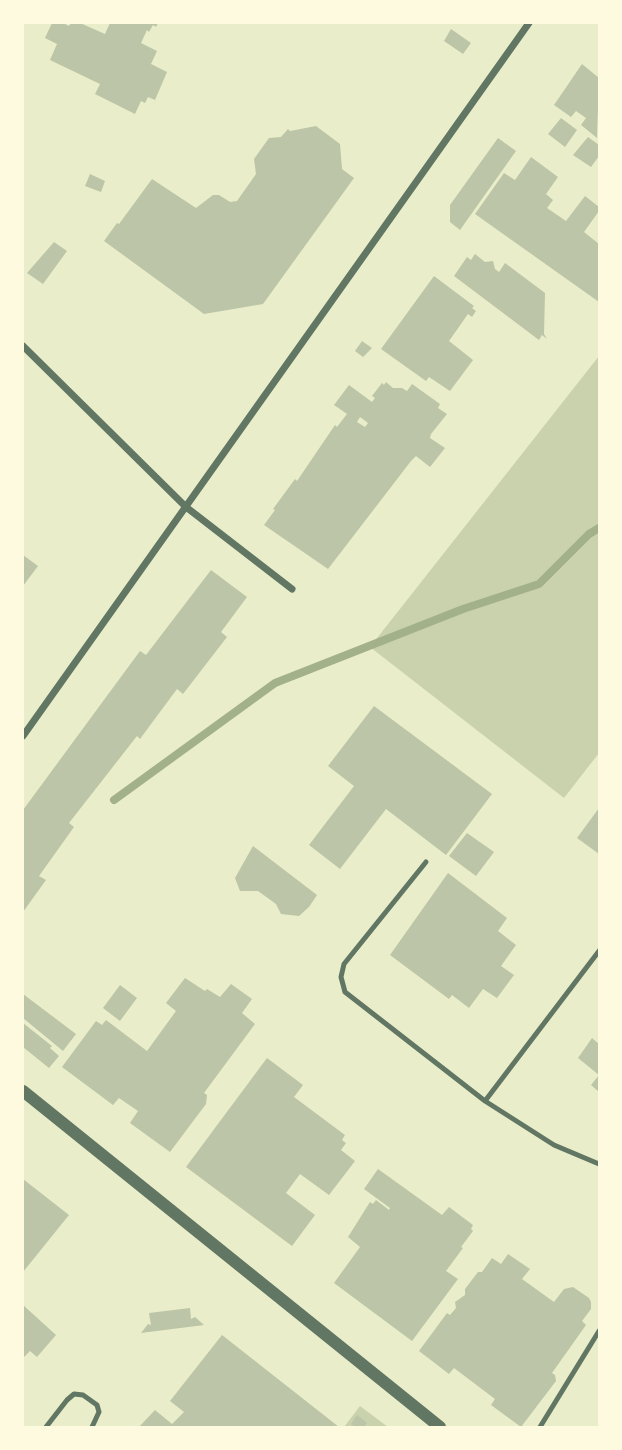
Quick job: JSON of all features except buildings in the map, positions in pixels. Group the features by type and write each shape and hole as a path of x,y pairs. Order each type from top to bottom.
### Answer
{"street":[{"path":"23,736 529,23"},
{"path":"23,346 186,507 292,589"},
{"path":"23,1091 440,1427"}],"lane":[{"path":"426,862 344,964 341,977 345,992 485,1101 554,1145 599,1164"},
{"path":"485,1101 599,951"},
{"path":"540,1427 599,1331"},
{"path":"46,1427 74,1394 83,1395 97,1405 99,1412 92,1427"}],"green space":[{"path":"599,356 599,753 564,798 370,647"},
{"path":"360,1406 388,1427 344,1427"}],"waterway":[{"path":"114,800 275,683 463,609 539,584 589,534 599,528"}]}
